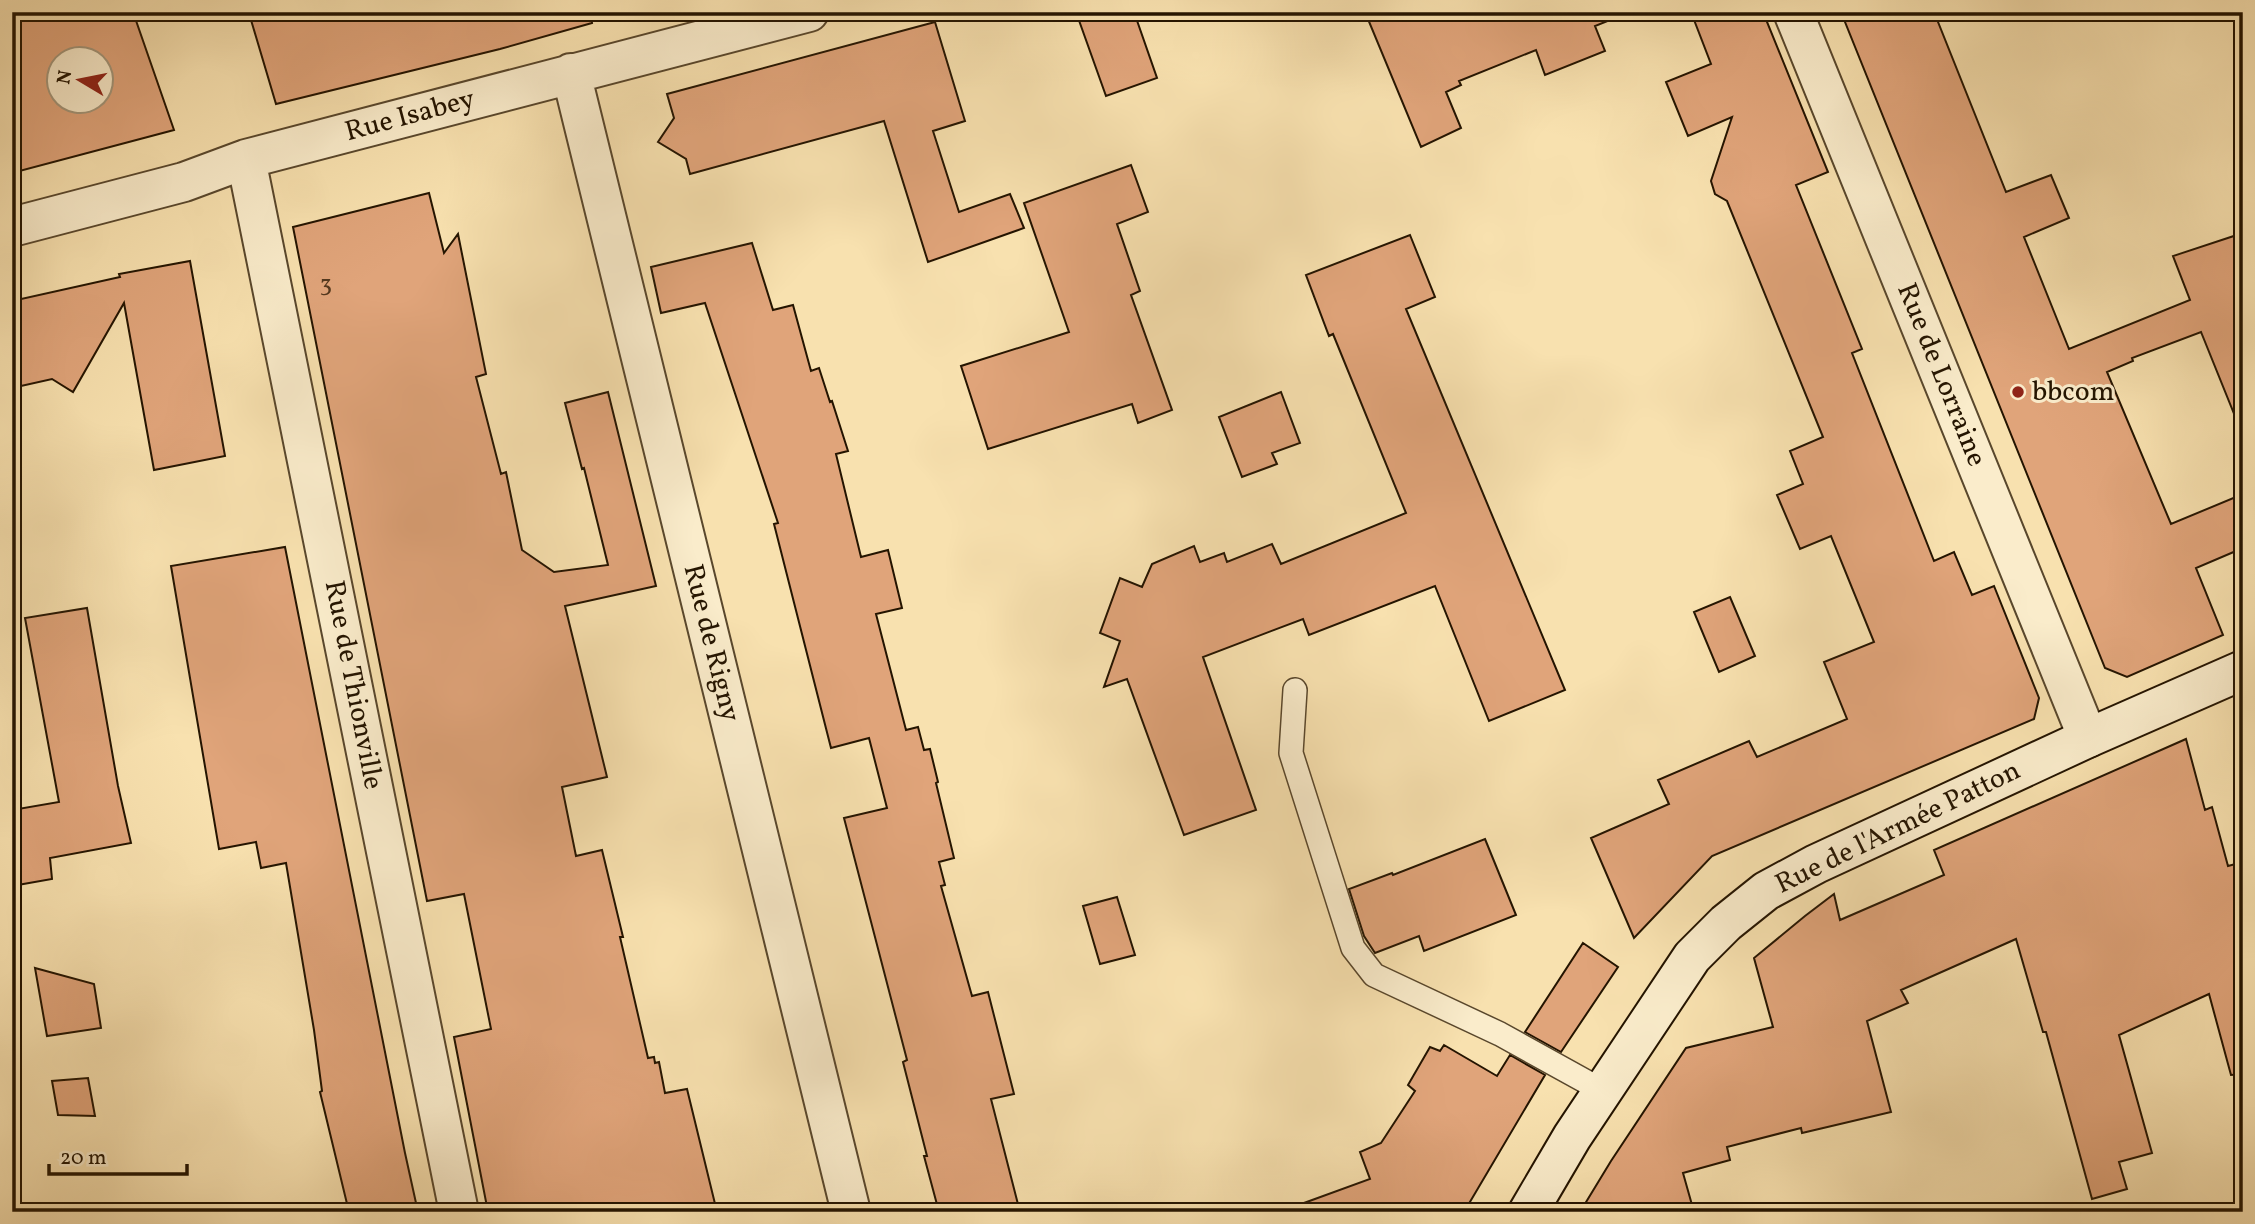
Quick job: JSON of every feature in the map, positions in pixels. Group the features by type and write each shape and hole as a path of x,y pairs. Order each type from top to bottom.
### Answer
{"street":[{"name":"Rue Isabey","path":"12,227 184,182 246,159 809,12"},
{"name":"Rue de Lorraine","path":"1793,12 2088,738"},
{"name":"Rue de Rigny","path":"571,74 851,1212"},
{"name":"Rue de Thionville","path":"246,159 459,1212"},
{"name":"Rue de l'Armée Patton","path":"1528,1212 1572,1137 1692,957 1726,923 1766,891 1816,864 2088,738 2243,670"}],"lane":[{"path":"1295,690 1291,753 1353,948 1374,975 1500,1034 1603,1091"}],"building":[{"path":"12,12 133,12 174,130 12,173"},
{"path":"283,12 590,12 592,23 500,49 276,104 251,20"},
{"path":"1076,12 1134,12 1157,78 1106,96"},
{"path":"1365,12 1625,14 1595,26 1605,51 1545,75 1536,50 1459,81 1461,85 1446,92 1461,128 1421,147"},
{"path":"1691,12 1763,12 1828,172 1796,185 1862,349 1852,353 1934,561 1954,552 1972,595 1994,586 2039,698 2034,719 1712,856 1634,938 1591,838 1669,804 1658,780 1749,741 1757,757 1847,719 1824,662 1874,642 1831,536 1800,549 1777,495 1803,484 1790,451 1823,437 1727,201 1715,194 1711,181 1732,117 1688,136 1666,82 1711,64"},
{"path":"1841,12 1934,12 2006,192 2051,175 2069,218 2024,237 2069,349 2190,300 2173,256 2243,233 2243,431 2201,332 2132,358 2133,361 2107,372 2171,524 2243,494 2243,548 2196,568 2223,635 2127,677 2105,668"},
{"path":"935,22 965,121 933,131 959,212 1010,194 1024,228 928,262 884,121 690,174 686,159 658,142 674,118 667,94"},
{"path":"1131,165 1148,212 1117,224 1140,291 1131,295 1172,410 1138,423 1132,404 988,449 961,366 1069,332 1024,203"},
{"path":"429,193 444,253 458,234 486,374 476,377 501,474 506,472 522,550 554,572 608,565 565,403 608,392 656,586 565,606 607,777 562,787 576,856 602,850 648,1058 654,1057 655,1063 659,1062 665,1093 687,1089 717,1212 488,1212 454,1037 491,1029 464,894 427,901 293,227"},
{"path":"1410,235 1435,297 1406,309 1565,690 1489,721 1435,586 1309,635 1303,619 1203,657 1256,810 1184,835 1127,679 1104,687 1120,641 1100,633 1120,578 1142,587 1152,564 1194,546 1200,562 1224,553 1227,562 1272,544 1281,564 1406,513 1333,334 1329,336 1306,275"},
{"path":"752,243 773,310 793,305 811,371 819,368 830,402 832,401 848,451 836,454 861,557 888,550 902,608 876,614 906,730 918,727 924,750 930,749 954,858 939,862 945,885 941,886 972,996 988,992 1014,1094 991,1099 1020,1212 939,1212 903,1062 907,1060 844,818 887,808 869,738 831,748 774,524 778,523 705,303 661,313 651,267"},
{"path":"190,261 225,456 154,470 124,303 73,392 52,379 12,388 12,301 120,277 119,274"},
{"path":"1281,392 1300,443 1272,453 1277,464 1242,477 1219,417"},
{"path":"285,547 418,1212 349,1212 320,1092 314,1030 286,863 261,868 256,842 219,849 171,566"},
{"path":"1730,597 1755,656 1719,672 1694,612"},
{"path":"87,608 118,786 131,843 50,858 52,879 12,886 12,810 59,802 25,618"},
{"path":"2186,739 2205,810 2212,807 2228,866 2243,862 2243,1074 2231,1075 2209,994 2119,1035 2152,1153 2119,1162 2127,1189 2092,1199 2046,1032 2043,1032 2016,939 1901,990 1908,1003 1867,1021 1891,1112 1802,1133 1801,1128 1727,1147 1730,1160 1683,1173 1694,1212 1580,1212 1686,1048 1773,1027 1754,958 1805,916 1834,894 1840,920 1944,875 1934,850"},
{"path":"1485,839 1516,915 1424,951 1419,936 1375,953 1364,936 1349,889"},
{"path":"1117,897 1135,955 1100,964 1083,906"},
{"path":"1583,943 1618,967 1561,1052 1525,1032"},
{"path":"35,968 94,984 101,1028 47,1036"},
{"path":"1444,1045 1497,1076 1510,1055 1545,1075 1464,1212 1294,1212 1293,1207 1370,1179 1360,1152 1381,1143 1415,1091 1408,1085 1430,1047 1440,1051"},
{"path":"88,1078 95,1116 58,1115 52,1081"}],"place":[{"name":"bbcom","path":"2018,392"}]}
